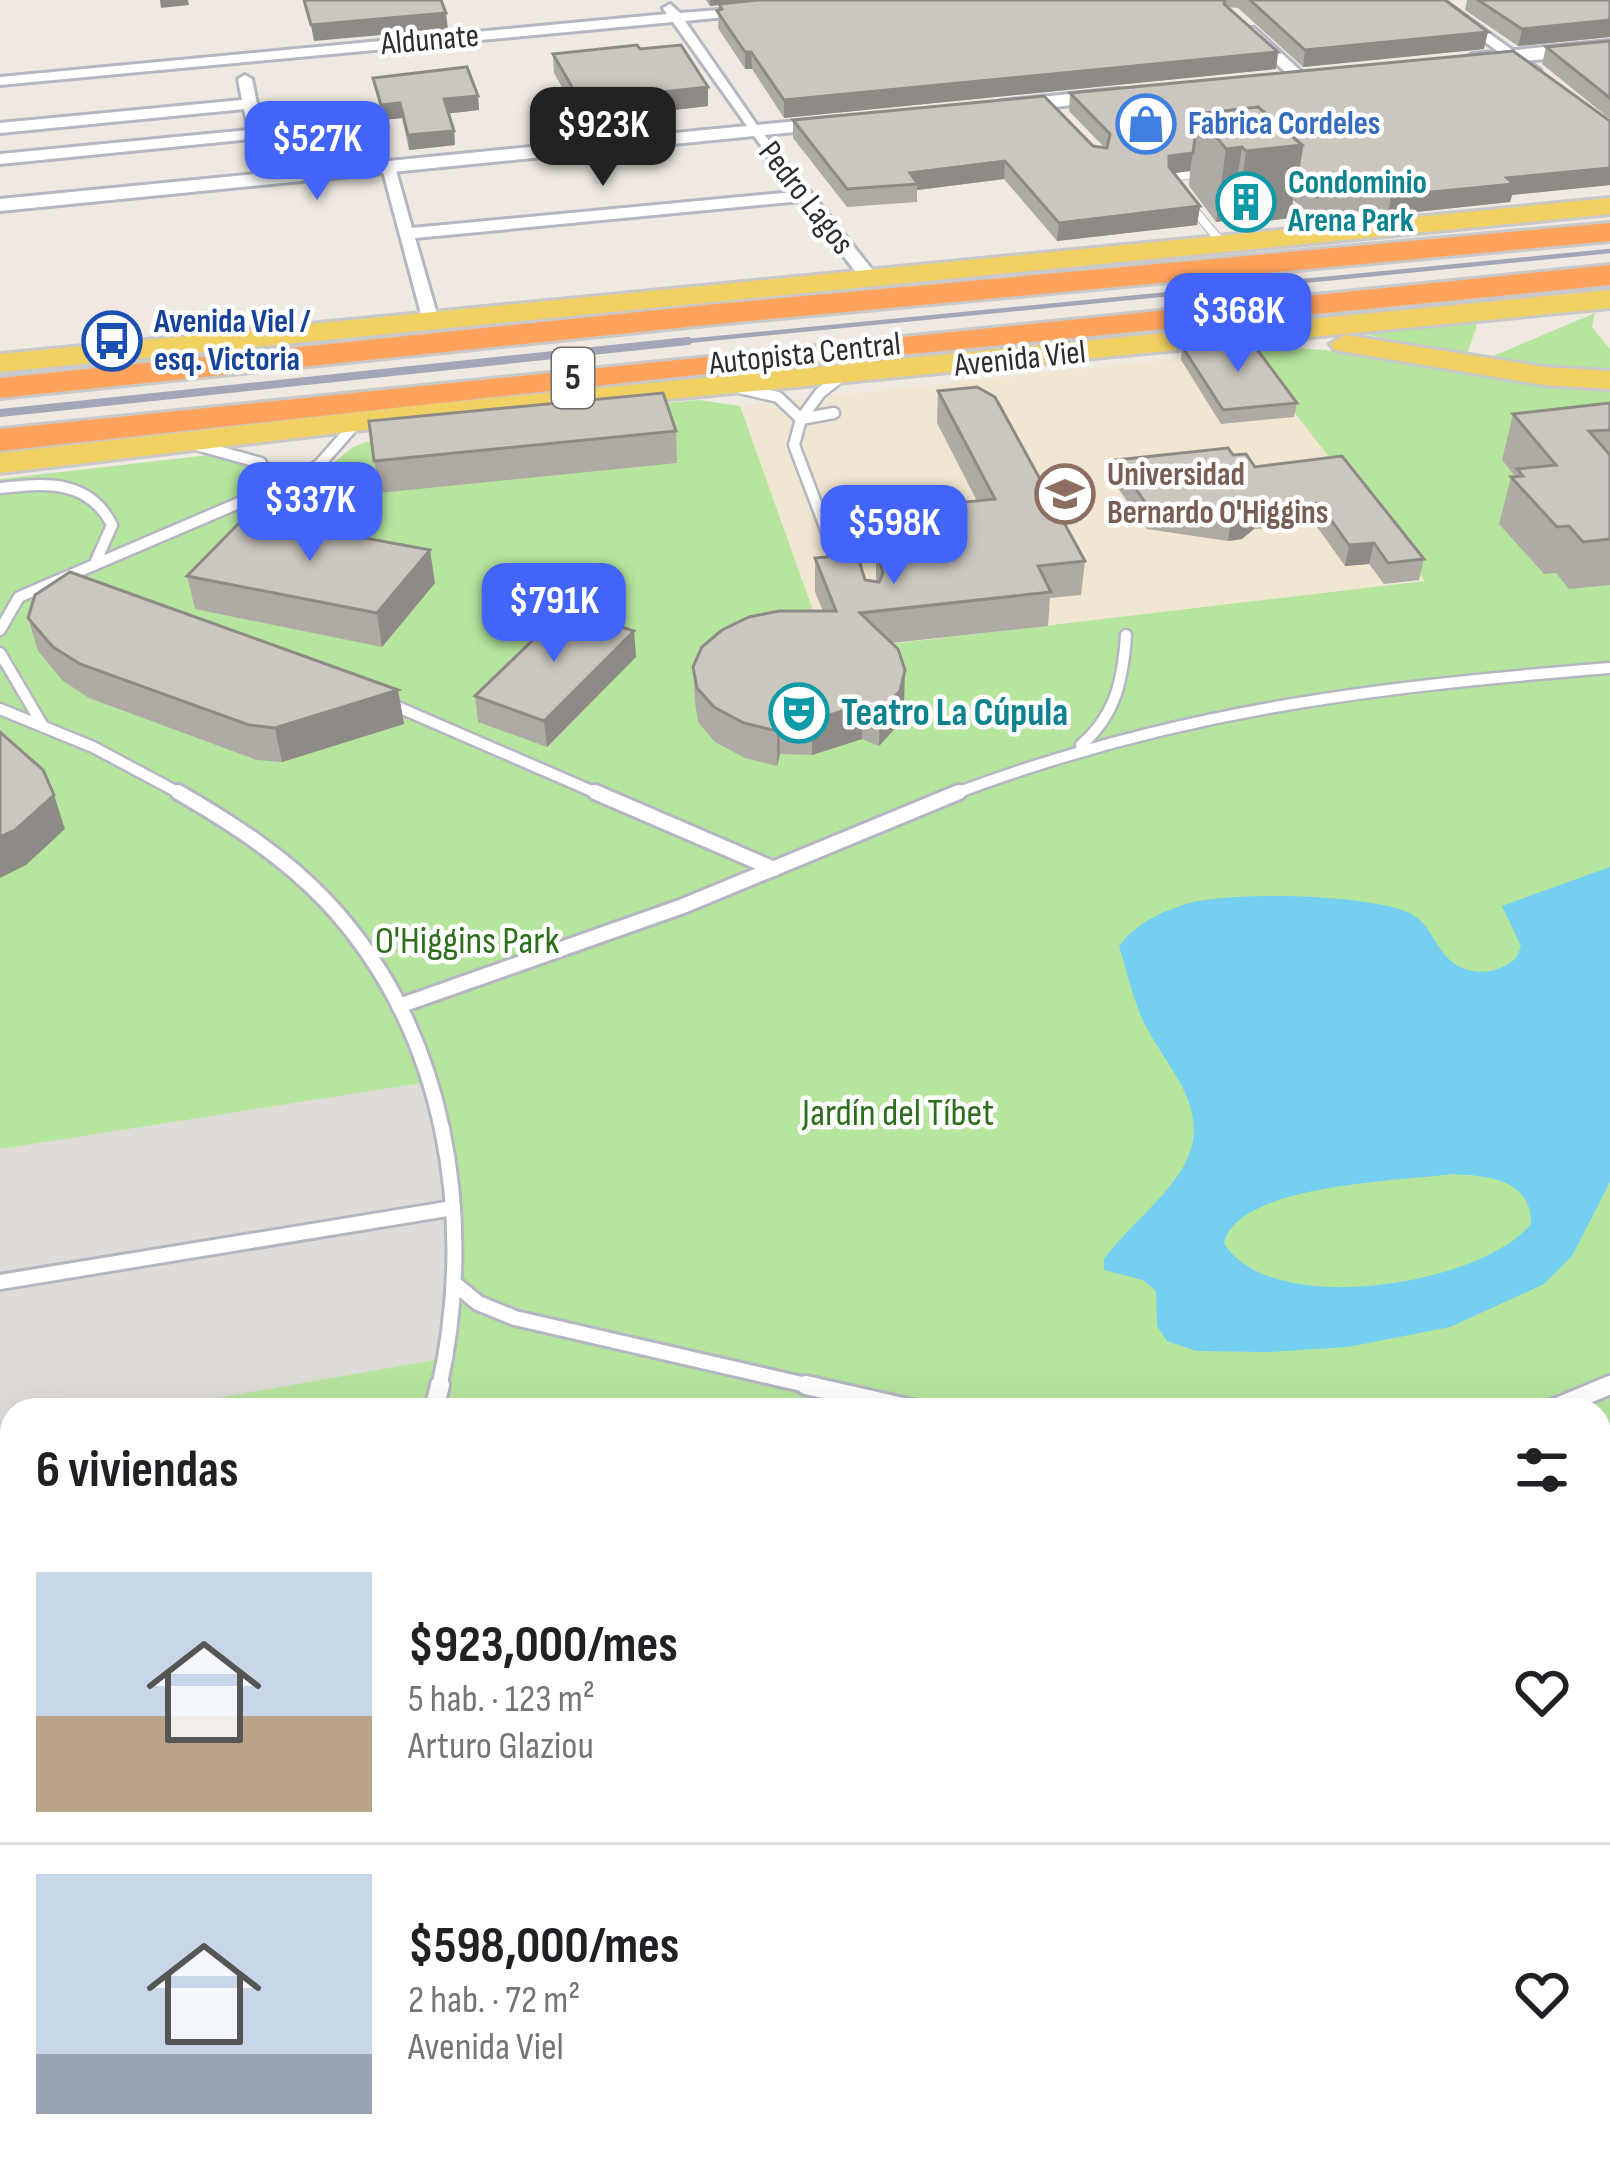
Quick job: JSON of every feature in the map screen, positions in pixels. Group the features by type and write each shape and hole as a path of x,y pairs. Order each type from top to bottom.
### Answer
{"highway":[{"name":"Autopista Central","path":"0,388 1610,232"},
{"path":"629,302 958,280 1151,275"},
{"name":"Autopista Central","path":"5,457 1146,320 1610,275"},
{"path":"850,376 1146,320"}],"main road":[{"path":"0,363 1610,206"},
{"name":"Avenida Viel","path":"5,457 1610,299"},
{"path":"1252,335 1376,347 1544,376 1610,380"}],"street":[{"name":"Pedro Lagos","path":"664,0 754,131 868,276"},
{"path":"1437,2 1471,2"},
{"path":"1437,2 1544,79"},
{"name":"Aldunate","path":"0,81 776,8"},
{"path":"1230,14 1310,76"},
{"path":"1450,62 1610,46"},
{"path":"1276,80 1310,76"},
{"path":"244,79 267,179"},
{"path":"981,109 1052,108 1138,93"},
{"path":"0,128 251,104"},
{"path":"0,206 850,122"},
{"path":"0,159 257,134"},
{"path":"387,167 430,321"},
{"path":"405,234 805,196"}],"lane":[{"path":"1219,171 1173,180 1222,243"},
{"path":"1265,184 1319,234"},
{"path":"850,376 820,393 800,419 794,445 833,548 862,572"},
{"path":"726,387 778,397 800,419"},
{"path":"800,419 834,413"},
{"path":"0,630 19,597 319,465 357,422"},
{"path":"182,442 255,458 268,479 261,493"},
{"path":"0,488 56,485 94,496 107,508 112,525 96,561"},
{"path":"61,575 83,584"},
{"path":"0,593 19,597"},
{"path":"1072,752 1097,734 1110,717 1121,681 1126,634"},
{"path":"0,652 44,726"},
{"path":"399,1006 774,868 931,800 1072,752 1182,722 1316,694 1610,668"},
{"path":"368,694 774,868"},
{"path":"0,709 165,784 299,877 351,930 399,1006 431,1090 454,1208 454,1284 436,1398"},
{"path":"0,1282 454,1208"},
{"path":"454,1284 478,1303 515,1318 864,1398"},
{"path":"1579,1398 1610,1385"}],"shaded area":[{"name":"Universidad Bernardo O'Higgins","path":"1247,351 1426,581 857,648 821,633 740,406"},
{"path":"428,1082 453,1208 445,1358 218,1398 0,1398 0,1149"}],"green space":[{"path":"1595,313 1592,327 1610,349 1610,373 1491,357"},
{"path":"1477,325 1467,354 1363,334"},
{"name":"O'Higgins Park","path":"1293,348 1365,353 1610,387 1610,1398 0,1398 0,479 210,455 258,469 259,481 246,491 263,502 310,482 353,447 404,428 699,400 740,406 821,633 857,648 1425,581 1247,351"}],"water":[{"path":"1610,867 1610,1182 1572,1256 1544,1284 1450,1327 1348,1347 1268,1352 1196,1351 1167,1341 1157,1326 1156,1291 1143,1280 1104,1270 1104,1259 1183,1167 1194,1126 1183,1088 1141,1016 1119,946 1154,917 1200,901 1260,896 1330,898 1409,913 1425,925 1455,964 1485,972 1511,962 1521,946 1502,906","holes":["1453,1174 1493,1179 1516,1189 1524,1197 1531,1224 1506,1245 1469,1264 1376,1285 1328,1287 1284,1281 1248,1267 1224,1243 1235,1223 1288,1197 1361,1183"]}],"building":[{"path":"304,0 441,0 446,13 311,25"},
{"path":"758,0 1225,0 1278,52 784,100 717,11 722,9 719,4"},
{"path":"1250,0 1445,0 1488,32 1305,50"},
{"path":"1478,0 1610,0 1610,20 1522,29"},
{"path":"1610,41 1610,98 1546,47"},
{"path":"637,45 640,49 681,45 708,87 580,101 553,54"},
{"path":"1513,51 1610,121 1610,168 1507,178 1514,184 1391,196 1386,191 1315,197 1296,182 1302,145 1258,107 1198,114 1193,153 1169,156 1169,167 1200,206 1059,223 1005,161 910,173 918,184 847,189 793,120 1044,96 1093,146 1107,148 1110,134 1070,93"},
{"path":"467,67 478,96 444,99 454,131 408,135 400,103 381,105 373,78"},
{"path":"1258,107 1302,145 1226,149 1198,114"},
{"path":"1250,340 1297,403 1223,410 1182,346"},
{"path":"977,387 995,397 1085,561 1038,566 1051,592 860,613 898,649 905,670 900,691 880,711 863,704 812,721 779,719 777,731 744,723 714,707 697,688 693,667 702,647 722,630 749,617 779,611 836,611 815,558 857,554 865,580 879,582 883,573 877,551 885,551 869,512 995,499 938,391"},
{"path":"663,393 676,431 374,461 369,421"},
{"path":"1610,403 1610,430 1589,431 1610,455 1610,539 1583,542 1569,526 1557,527 1511,477 1523,476 1517,469 1556,465 1513,414"},
{"path":"1228,448 1233,455 1246,454 1255,467 1342,456 1424,559 1388,563 1374,543 1349,545 1319,503 1258,508 1246,518 1231,520 1149,508 1116,460"},
{"path":"246,516 430,550 377,613 187,576"},
{"path":"70,572 398,690 275,728 249,725 80,664 53,647 28,618 35,595"},
{"path":"565,609 634,631 544,721 475,696"},
{"path":"0,732 43,770 54,795 15,830 0,837"}],"railway":[{"path":"657,344 1610,251"},
{"path":"0,413 688,341"}],"place":[{"name":"Fabrica Cordeles","path":"1146,124"},
{"name":"Condominio Arena Park","path":"1246,202"},
{"name":"Avenida Viel / esq. Victoria","path":"112,341"},
{"name":"Universidad Bernardo O'Higgins","path":"1065,494"},
{"name":"Teatro La Cúpula","path":"799,713"}],"park label":[{"name":"Jardín del Tíbet","path":"898,1113"}]}
